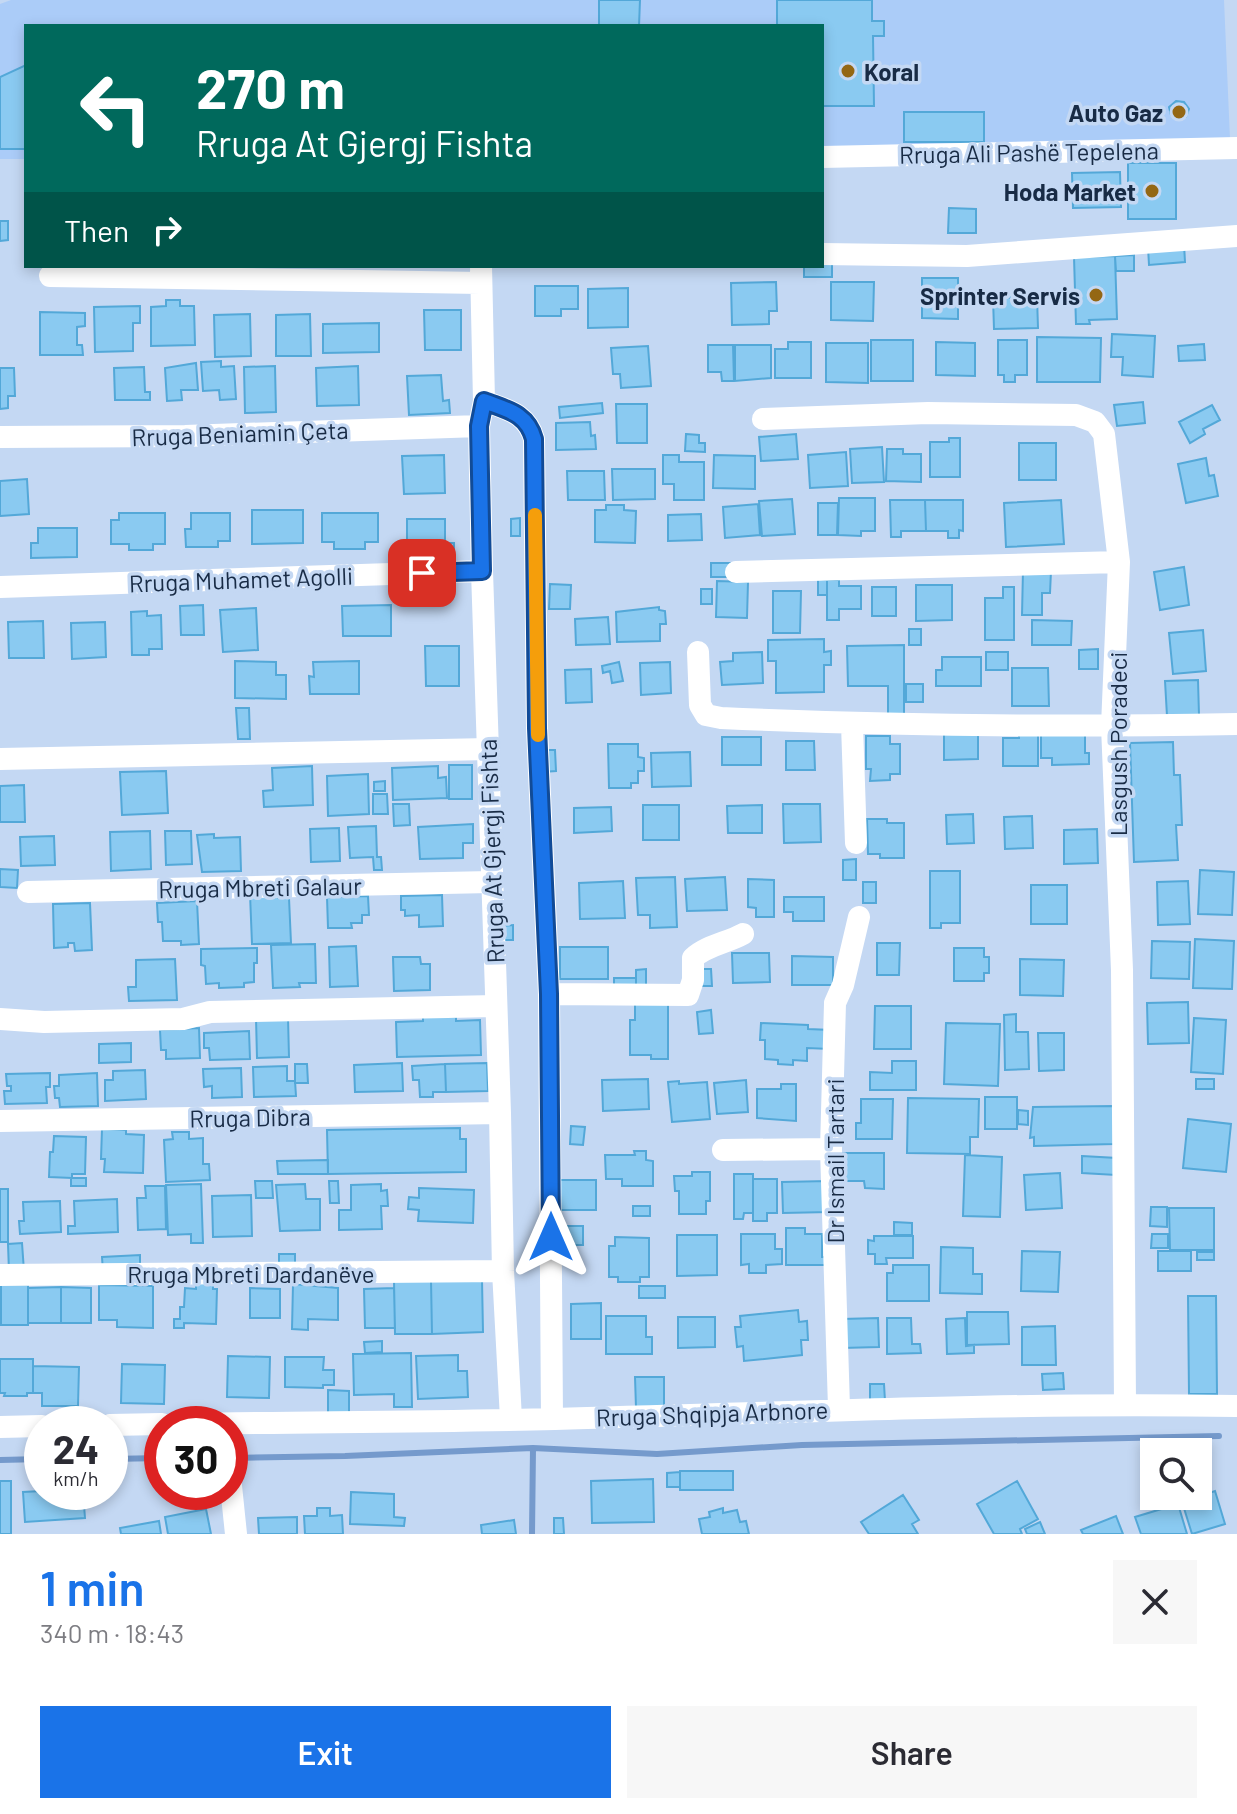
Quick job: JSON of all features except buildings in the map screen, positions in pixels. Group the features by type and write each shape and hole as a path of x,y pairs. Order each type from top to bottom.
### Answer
{"street":[{"name":"Rruga Ali Pashë Tepelena","path":"824,157 1237,148"},
{"path":"824,254 967,256 1237,236"},
{"path":"50,276 481,274"},
{"name":"Rruga At Gjergj Fishta","path":"481,274 484,401 479,426 482,571 503,1271 511,1419"},
{"path":"484,401 521,418 530,425 534,439 537,728 549,994 552,1419"},
{"name":"Lasgush Poradeci","path":"763,419 928,413 1076,415 1095,422 1104,434 1119,562 1112,726 1122,970 1125,1404"},
{"name":"Rruga Beniamin Çeta","path":"0,437 185,436 479,426"},
{"path":"736,572 1119,562"},
{"name":"Rruga Muhamet Agolli","path":"0,587 482,571"},
{"path":"698,652 700,705 706,715 721,718 852,724 1237,724"},
{"path":"852,724 856,843"},
{"path":"0,759 489,749"},
{"name":"Rruga Mbreti Galaur","path":"28,892 491,882"},
{"name":"Dr Ismail Tartari","path":"839,1408 831,1149 835,1003 843,985 859,917"},
{"path":"549,994 688,995 693,980 693,958 702,949 727,943 743,934"},
{"path":"0,1019 44,1022 183,1019 210,1012 496,1006"},
{"name":"Rruga Dibra","path":"0,1121 500,1113"},
{"path":"723,1150 831,1149"},
{"name":"Rruga Mbreti Dardanëve","path":"0,1275 503,1271"},
{"name":"Rruga Shqipja Arbnore","path":"248,1423 552,1419 839,1408 1125,1404 1237,1406"},
{"path":"0,1427 24,1426"},
{"path":"234,1510 236,1534"}],"shaded area":[{"path":"11,0 1224,0 1230,139 824,148 824,24 24,24 24,159 0,159 0,4"}],"waterway":[{"path":"248,1458 533,1448 657,1454 802,1445 1219,1436"},
{"path":"532,1534 533,1448"},
{"path":"128,1459 144,1458"},
{"path":"0,1460 24,1459"}],"slow traffic":[{"path":"535,515 538,735"}],"place":[{"name":"Koral","path":"848,71"},
{"name":"Auto Gaz","path":"1179,112"},
{"name":"Hoda Market","path":"1152,191"},
{"name":"Sprinter Servis","path":"1096,295"}],"route":[{"path":"422,573 482,571 479,426 484,401 512,412 530,425 534,439 537,728 549,994 551,1237"}]}
